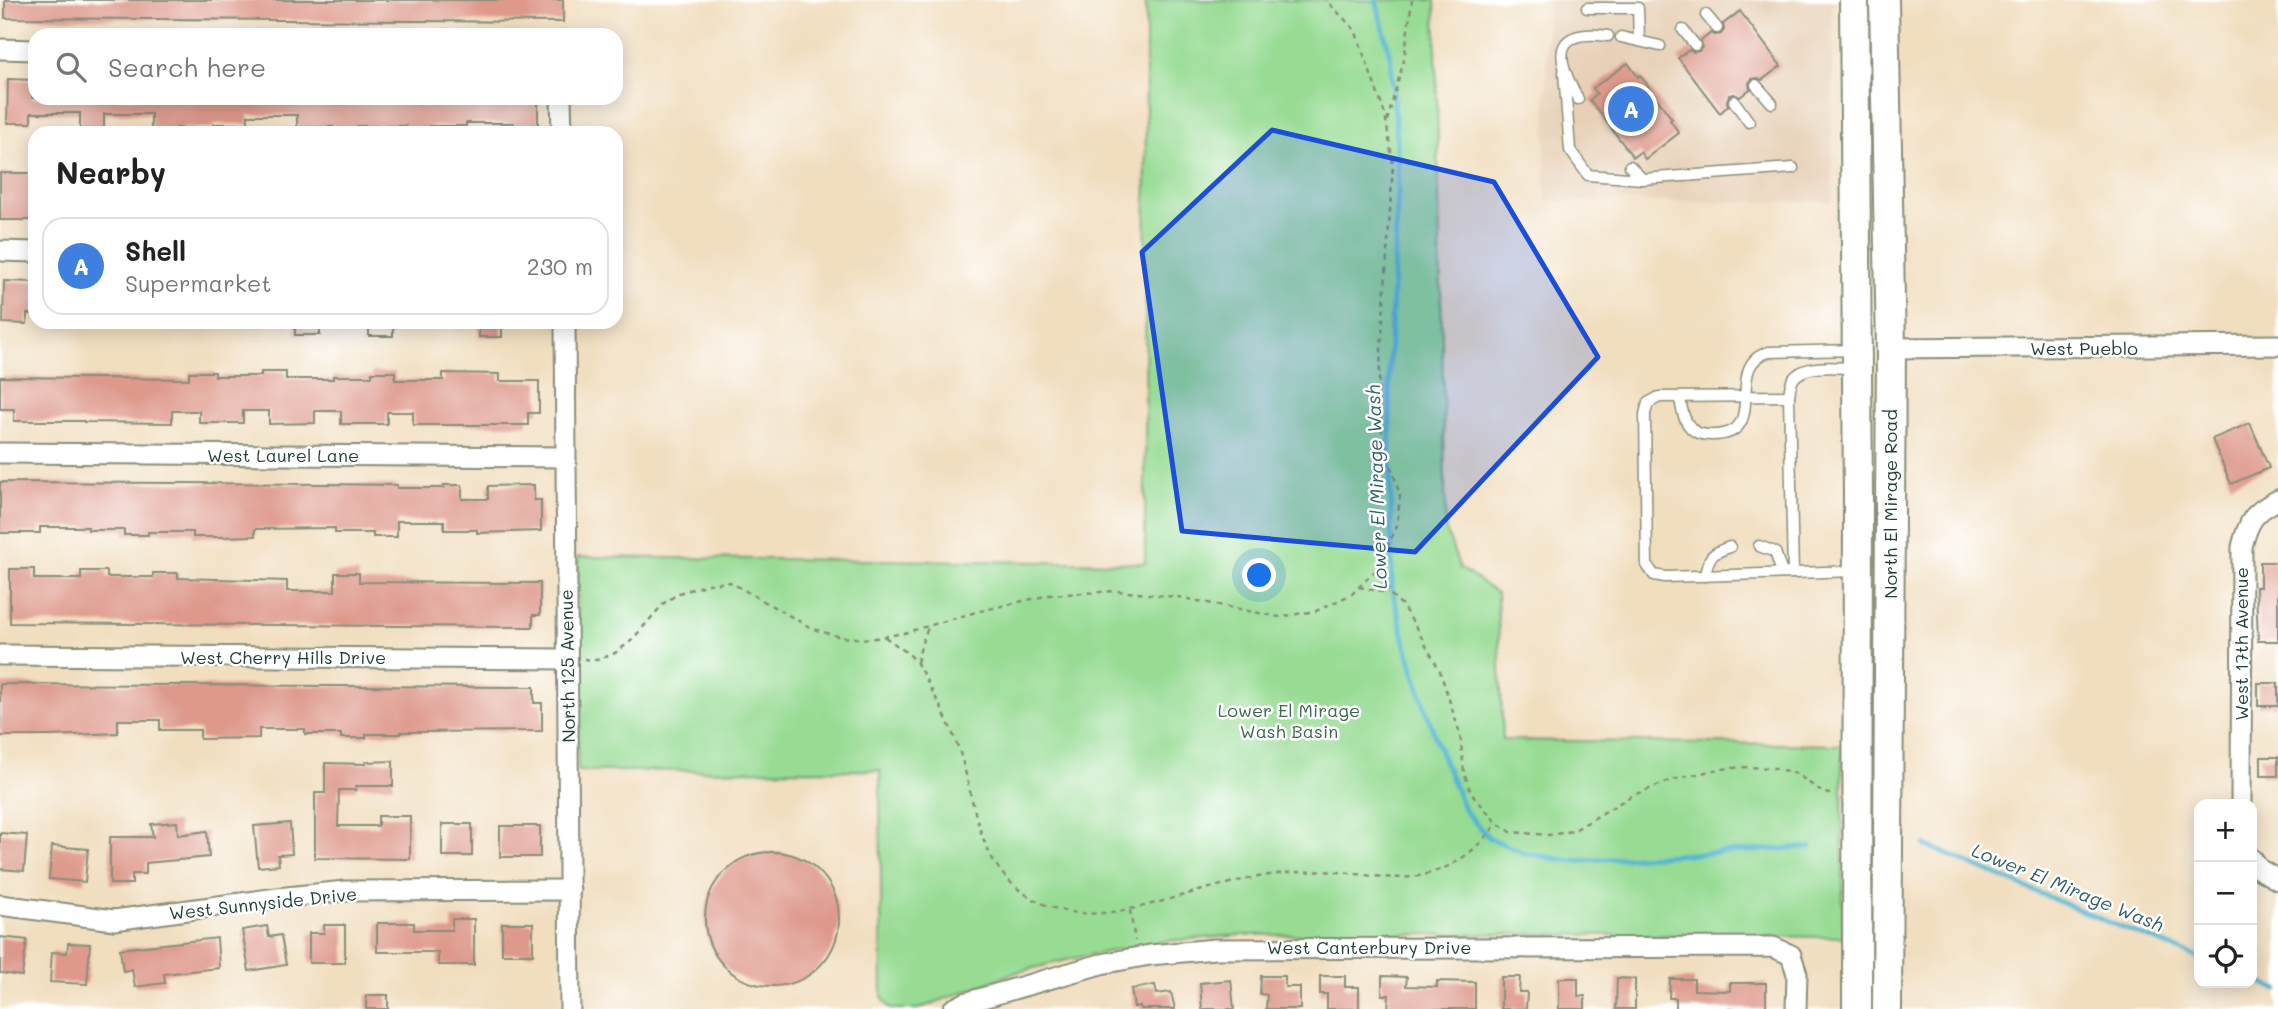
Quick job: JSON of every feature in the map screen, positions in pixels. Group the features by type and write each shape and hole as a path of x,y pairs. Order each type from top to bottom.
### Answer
{"main road":[{"name":"North El Mirage Road","path":"1854,0 1858,571 1857,1009"},
{"name":"North El Mirage Road","path":"1884,0 1891,348 1887,1009"}],"street":[{"path":"0,49 28,50"},
{"path":"561,105 562,126"},
{"path":"0,251 28,252"},
{"name":"North 125 Avenue","path":"565,329 570,1009"},
{"name":"West Pueblo","path":"1891,348 2278,345"},
{"name":"West Laurel Lane","path":"0,453 565,457"},
{"name":"West 17th Avenue","path":"2241,799 2242,547 2248,524 2265,506 2278,500"},
{"name":"West Cherry Hills Drive","path":"0,654 567,659"},
{"path":"2254,862 2259,869 2278,880"},
{"name":"West Sunnyside Drive","path":"0,905 114,920 345,891 570,890"},
{"name":"West Canterbury Drive","path":"953,1009 965,1003 1077,971 1137,958 1215,949 1773,947 1791,955 1797,974 1797,1009"}],"lane":[{"path":"1587,8 1638,8 1639,40"},
{"path":"1706,15 1717,28"},
{"path":"1683,30 1695,45"},
{"path":"1608,36 1577,35 1568,40 1563,48 1570,150 1588,175 1642,179 1793,169"},
{"path":"1621,37 1660,46"},
{"path":"1564,72 1578,99"},
{"path":"1756,85 1772,103"},
{"path":"1734,101 1749,122"},
{"path":"1630,166 1642,179"},
{"path":"1680,397 1690,428 1698,434 1714,436 1732,431 1740,423 1745,412 1746,376 1750,363 1760,355 1769,352 1856,359"},
{"path":"1787,573 1789,396 1792,382 1797,374 1856,359"},
{"path":"1789,396 1659,397 1648,402 1645,414 1647,565 1654,575 1665,577 1858,571"},
{"path":"1759,546 1775,552 1787,573"},
{"path":"1705,576 1708,559 1719,550 1730,547"}],"path":[{"path":"567,659 597,660 615,653 631,641 664,603 679,593 708,584 730,582 813,629 841,637 870,639 1049,595 1117,591 1178,597 1279,617 1316,611 1352,594 1377,569 1397,525 1400,497 1382,432 1378,397 1392,164 1385,114 1356,30 1326,0"},
{"path":"1386,124 1404,60 1412,0"},
{"path":"1383,556 1389,593"},
{"path":"1359,587 1389,593 1401,604 1414,624 1440,671 1460,734 1464,772 1471,793 1497,823 1511,832 1549,835 1573,831 1631,796 1672,780 1714,770 1775,768 1797,774 1823,793 1830,794"},
{"path":"917,663 929,626"},
{"path":"885,637 917,663 954,735 991,856 1017,888 1036,901 1062,911 1106,914 1251,879 1296,872 1328,871 1405,879 1432,873 1454,863 1474,850 1497,823"},
{"path":"1130,910 1137,958"}],"highlighted area":[{"path":"1272,130 1494,182 1598,357 1415,552 1182,531 1142,252"}],"shaded area":[{"path":"1547,0 1832,0 1832,202 1545,201"}],"green space":[{"name":"Lower El Mirage Wash Basin","path":"1146,0 1435,0 1446,530 1460,568 1497,593 1503,740 1842,745 1843,937 1243,935 1166,941 1079,957 1013,973 918,1009 890,1009 882,997 880,770 578,771 578,557 1145,563"}],"building":[{"path":"5,0 563,0 563,22 5,18"},
{"path":"1740,11 1781,66 1762,80 1752,79 1749,83 1750,89 1740,97 1729,95 1728,106 1720,113 1678,58 1689,50 1699,51 1702,47 1701,41 1711,33 1721,34 1724,30 1723,24"},
{"path":"1628,63 1638,77 1640,75 1679,133 1645,159 1640,152 1633,157 1590,100 1597,94 1593,88"},
{"path":"8,79 28,80 28,105 538,105 538,126 466,123 466,126 297,126 297,115 248,115 248,124 151,126 151,114 104,114 104,126 80,126 80,113 31,113 31,123 7,123"},
{"path":"0,173 28,173 28,220 0,220"},
{"path":"4,281 28,282 27,324 3,323"},
{"path":"295,329 320,329 320,335 295,335"},
{"path":"369,329 393,329 393,336 369,336"},
{"path":"479,329 502,329 502,337 479,337"},
{"path":"189,372 215,372 215,376 261,376 261,372 286,372 286,379 333,379 333,376 372,376 372,372 395,372 395,380 443,380 443,373 500,374 500,381 539,381 539,413 528,413 528,425 413,425 413,412 387,412 387,424 341,424 341,411 315,411 315,423 269,424 269,411 243,411 243,423 199,423 199,411 172,411 172,423 14,421 14,409 0,409 0,377 189,379"},
{"path":"2250,423 2269,468 2231,484 2212,439"},
{"path":"0,482 397,485 397,488 444,488 444,485 462,485 462,499 488,499 488,486 534,485 534,500 541,500 541,531 477,533 477,530 444,530 444,521 397,521 397,537 373,537 373,533 335,533 335,528 255,529 255,536 217,537 193,537 193,532 124,535 124,530 88,530 88,527 40,527 40,533 0,533"},
{"path":"2260,562 2278,562 2278,641 2258,641 2256,587 2260,587"},
{"path":"10,569 34,569 34,579 81,579 81,571 107,571 107,577 153,577 153,573 178,573 178,578 287,581 287,591 335,591 335,573 359,573 359,582 540,583 540,615 533,615 533,627 10,623"},
{"path":"2258,683 2278,683 2278,706 2258,706"},
{"path":"0,684 534,687 534,703 542,703 542,731 401,732 366,734 366,738 341,738 341,734 305,734 305,729 259,729 259,738 200,739 200,730 160,730 160,720 118,720 118,733 0,736"},
{"path":"2261,757 2278,757 2278,776 2261,776"},
{"path":"393,761 393,786 356,786 356,790 339,790 338,826 378,826 378,816 410,816 410,859 315,858 315,793 325,793 325,763 366,764"},
{"path":"177,822 178,835 207,831 209,857 146,863 146,874 132,874 132,884 110,884 110,837 153,837 151,824"},
{"path":"290,823 292,854 278,855 279,865 258,867 254,826"},
{"path":"442,824 472,824 472,856 442,856"},
{"path":"500,826 540,826 540,857 500,857"},
{"path":"0,833 27,835 24,871 0,869"},
{"path":"52,846 88,849 85,882 49,879"},
{"path":"772,852 798,857 819,872 834,893 839,919 834,945 819,966 798,981 772,986 746,981 725,966 710,945 705,919 710,893 725,872 746,857"},
{"path":"452,919 474,919 474,965 438,965 438,952 377,952 377,923 414,923 414,930 452,930"},
{"path":"502,923 533,923 533,954 502,954"},
{"path":"324,925 345,925 345,963 309,963 309,933 324,933"},
{"path":"267,926 269,937 281,935 286,965 249,971 242,930"},
{"path":"0,937 27,940 22,976 0,973"},
{"path":"217,938 219,968 164,974 165,983 135,987 132,969 123,971 120,949"},
{"path":"68,943 90,944 87,984 50,982 52,952 67,953"},
{"path":"1261,976 1285,976 1285,987 1300,987 1300,1009 1266,1009 1267,995 1260,994"},
{"path":"1320,976 1345,976 1345,987 1359,987 1359,1009 1327,1009 1327,994 1320,994"},
{"path":"1382,976 1407,977 1406,986 1437,987 1437,981 1475,982 1475,1009 1388,1009 1389,995 1382,995"},
{"path":"1501,977 1520,977 1519,992 1527,992 1526,1009 1501,1009"},
{"path":"1559,978 1578,978 1578,996 1585,996 1585,1009 1559,1009"},
{"path":"1617,978 1635,979 1635,1009 1616,1009"},
{"path":"1670,979 1694,979 1694,990 1730,991 1730,983 1766,983 1766,1009 1676,1009 1676,998 1669,998"},
{"path":"1231,980 1234,1009 1202,1009 1200,983"},
{"path":"1155,985 1157,994 1171,992 1175,1009 1134,1007 1131,989"},
{"path":"366,995 388,995 388,1009 366,1009"}],"waterway":[{"name":"Lower El Mirage Wash","path":"1376,0 1390,55 1397,141 1398,189 1389,366 1392,589 1423,701 1465,811 1489,838 1525,853 1570,861 1811,847"},
{"name":"Lower El Mirage Wash","path":"1925,845 2194,956"},
{"name":"Lower El Mirage Wash","path":"2257,980 2278,990"}],"place":[{"name":"Shell","path":"1631,109"}]}
